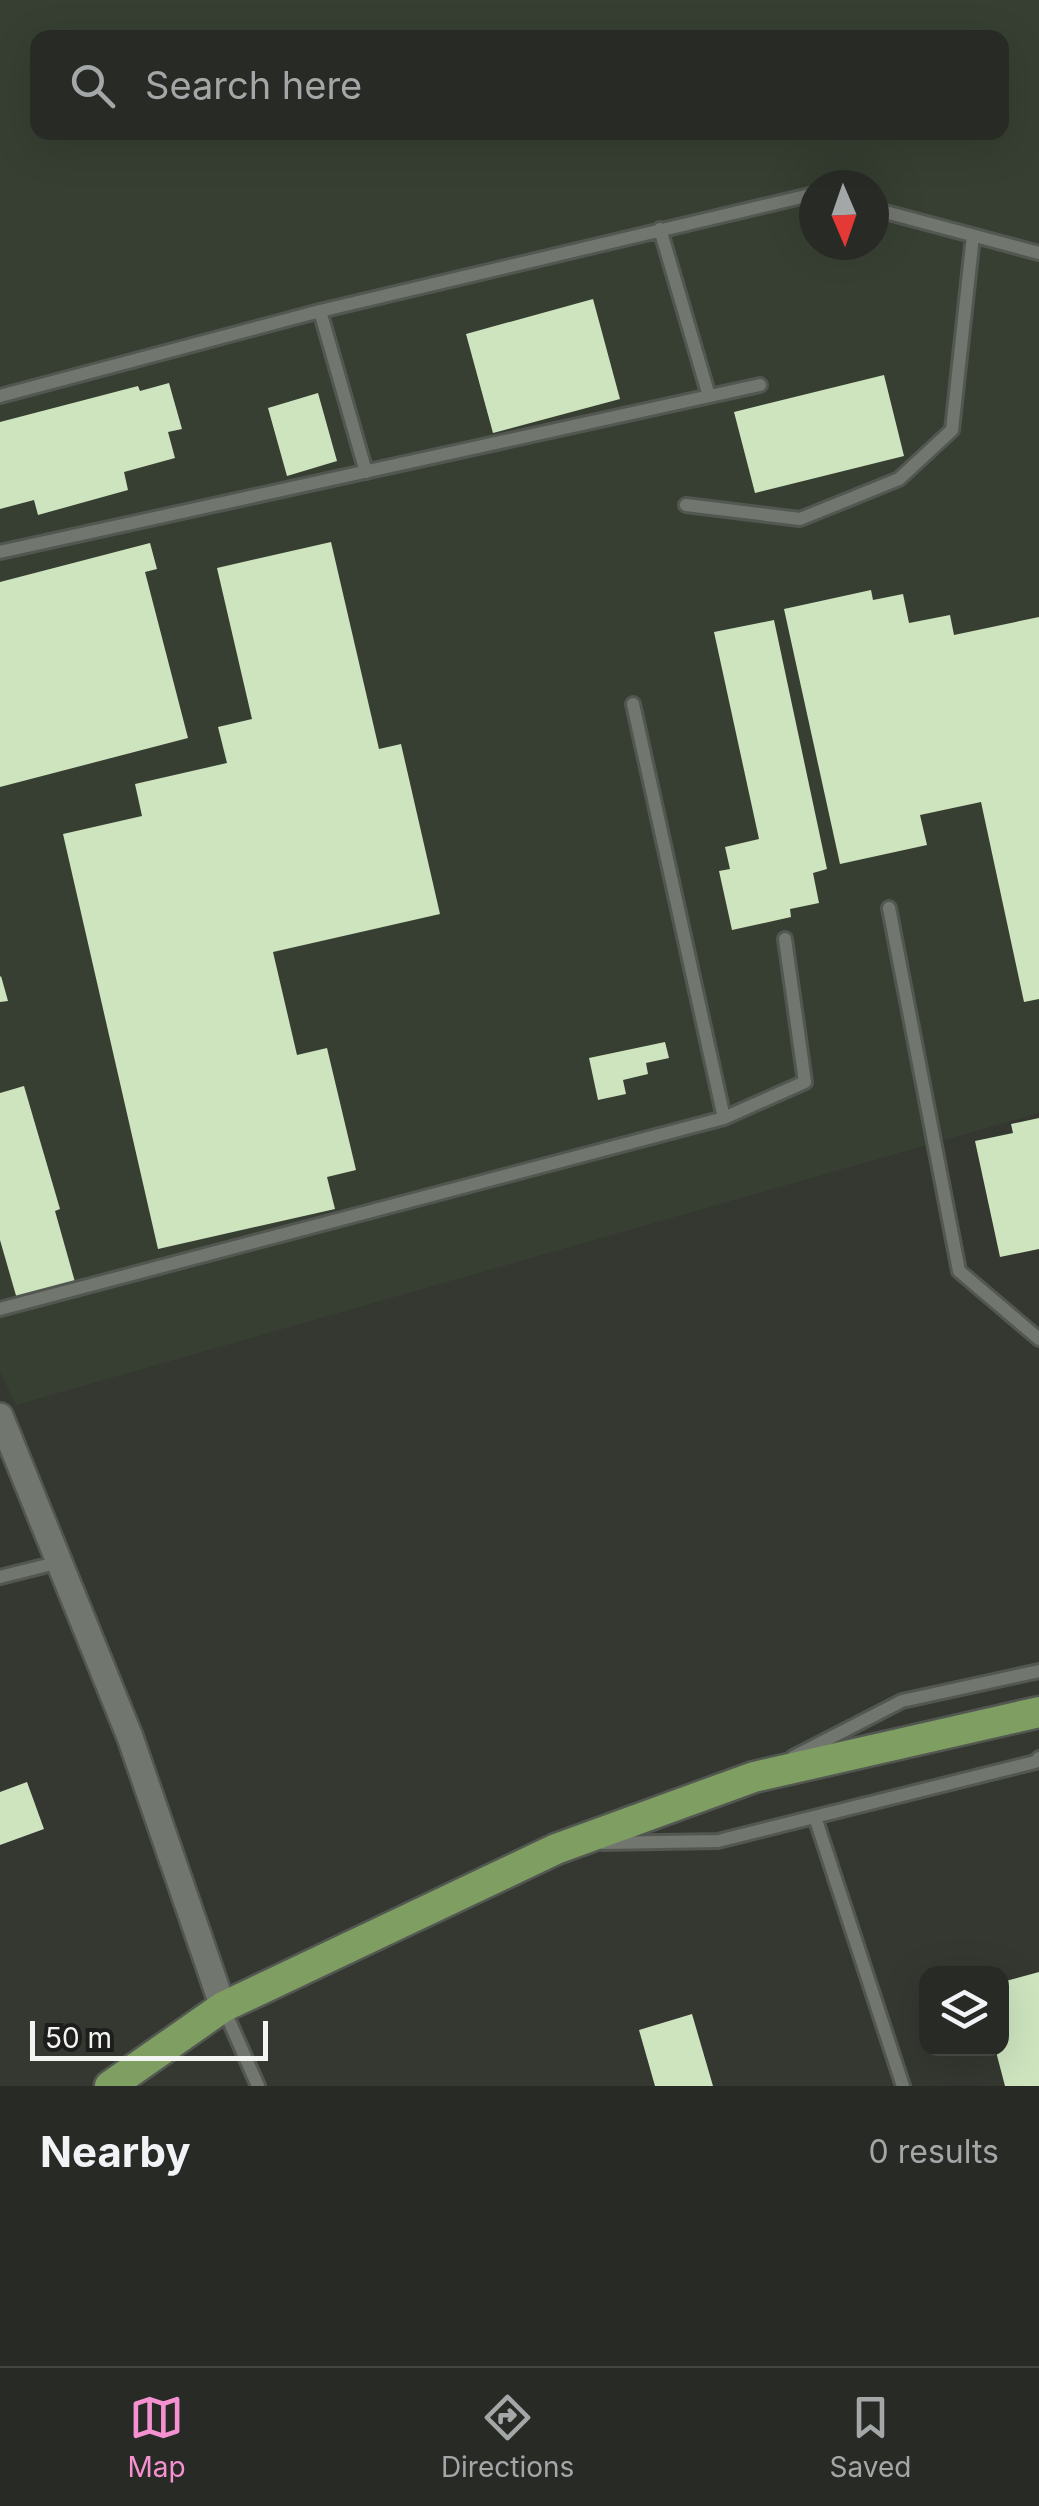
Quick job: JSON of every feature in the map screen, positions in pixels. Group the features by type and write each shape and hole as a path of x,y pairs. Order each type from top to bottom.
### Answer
{"main road":[{"path":"110,2086 223,2007 571,1844 754,1778 1039,1712"}],"street":[{"path":"0,1416 130,1738 223,2007"}],"lane":[{"path":"0,396 320,311 799,197"},
{"path":"889,214 1039,253"},
{"path":"660,229 709,396"},
{"path":"686,505 800,519 899,479 952,430 974,236"},
{"path":"320,311 366,472"},
{"path":"0,552 760,385"},
{"path":"633,704 724,1118"},
{"path":"889,908 958,1271 1039,1339"},
{"path":"0,1309 724,1118 805,1082 785,939"},
{"path":"0,1578 60,1562"},
{"path":"754,1778 902,1701 1039,1671"},
{"path":"571,1844 718,1840 1039,1758"},
{"path":"816,1816 903,2086"},
{"path":"223,2007 258,2086"}],"shaded area":[{"path":"0,0 1039,0 1039,1113 16,1405 0,1372"}],"building":[{"path":"593,299 620,399 493,433 466,334"},
{"path":"884,375 904,456 755,493 734,412"},
{"path":"169,383 182,429 168,432 175,458 124,472 128,490 38,515 34,500 0,509 0,422 138,386 140,391"},
{"path":"318,393 337,461 287,476 268,408"},
{"path":"331,542 379,749 401,744 440,914 273,952 297,1055 327,1048 356,1170 327,1177 335,1209 158,1249 63,834 142,816 135,784 227,763 218,727 252,719 217,568"},
{"path":"150,543 157,569 145,572 188,738 0,787 0,582"},
{"path":"871,590 873,600 903,594 909,623 950,615 954,635 1039,617 1039,999 1024,1002 981,802 920,815 927,845 840,864 784,609"},
{"path":"774,620 827,869 813,873 819,903 790,909 791,917 732,930 719,871 730,869 725,847 759,839 714,632"},
{"path":"0,977 8,1001 0,1002"},
{"path":"665,1042 669,1058 646,1063 648,1074 623,1080 626,1094 598,1100 589,1058"},
{"path":"24,1086 60,1209 55,1211 75,1282 17,1299 0,1240 0,1093"},
{"path":"1039,1118 1039,1249 1000,1257 975,1141 1013,1133 1011,1124"},
{"path":"27,1782 44,1829 0,1845 0,1792"},
{"path":"1039,1972 1039,2086 1005,2086 997,2056 1009,2056 1009,1980"},
{"path":"692,2014 713,2086 655,2086 639,2030"}]}
